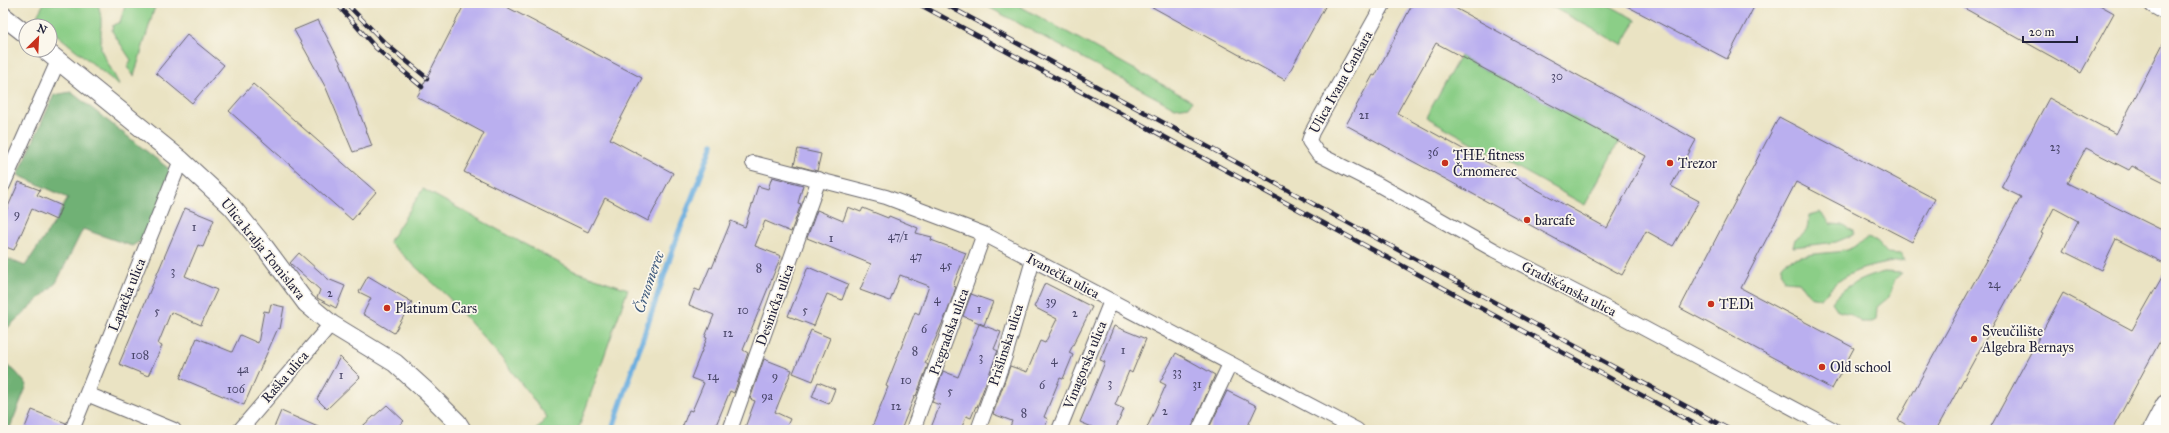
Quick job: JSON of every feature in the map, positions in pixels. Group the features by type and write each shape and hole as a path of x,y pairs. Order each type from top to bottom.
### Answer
{"main road":[{"path":"2154,3 2166,10"},
{"path":"2154,430 2166,405"}],"street":[{"name":"Ulica Ivana Cankara","path":"1309,141 1317,122 1384,3"},
{"path":"3,16 18,28"},
{"path":"3,185 51,58"},
{"name":"Ulica kralja Tomislava","path":"56,58 181,160 232,207 263,245 306,303 331,324 395,363 426,391 457,422 462,430"},
{"name":"Gradišćanska ulica","path":"1309,141 1318,154 1379,185 1494,250 1834,430"},
{"name":"Lapačka ulica","path":"72,430 181,160"},
{"name":"Ivanečka ulica","path":"753,163 886,197 984,234 1357,430"},
{"name":"Desinićka ulica","path":"730,430 819,179"},
{"name":"Pregradska ulica","path":"913,430 984,234"},
{"name":"Prišlinska ulica","path":"978,430 1005,356 1033,260"},
{"name":"Vinagorska ulica","path":"1059,430 1112,301"},
{"name":"Raška ulica","path":"240,430 331,324"},
{"path":"1199,430 1230,364"},
{"path":"87,394 174,430"}],"green space":[{"path":"44,3 98,3 101,17 101,50 120,86 58,36 58,18 36,18"},
{"path":"123,3 156,3 134,76 127,67 131,60 112,31 113,25 120,22 125,6"},
{"path":"981,3 1014,3 1192,101 1189,106 1175,108"},
{"path":"1545,3 1605,3 1636,20 1622,45"},
{"path":"1460,56 1619,141 1585,205 1426,117"},
{"path":"71,92 173,172 145,238 132,246 83,229 56,283 3,332 3,257 25,266 56,220 68,198 18,175 54,95"},
{"path":"423,189 574,271 628,289 578,430 536,430 547,417 499,355 448,297 389,242"},
{"path":"1820,212 1831,224 1844,225 1853,231 1853,235 1836,242 1793,247 1795,239 1806,232 1809,215"},
{"path":"1867,238 1876,241 1887,253 1900,254 1905,260 1880,264 1858,270 1839,281 1821,299 1810,296 1799,282 1784,281 1781,268 1786,262 1800,256 1846,250"},
{"path":"1884,272 1902,273 1895,279 1889,297 1877,307 1876,320 1872,322 1861,322 1850,314 1838,311 1832,302 1837,296 1855,282"},
{"path":"3,363 15,371 27,385 9,430 3,430"}],"building":[{"path":"465,3 499,3 642,78 610,139 673,173 648,221 605,198 588,232 464,172 484,133 417,97"},
{"path":"1145,3 1327,3 1285,80"},
{"path":"1413,3 1446,3 1696,140 1671,186 1699,201 1673,246 1646,231 1622,275 1346,125 1373,75 1375,76","holes":["1436,43 1646,156 1607,228 1397,113"]},
{"path":"1621,3 1756,3 1727,59"},
{"path":"1955,3 2096,3 2114,13 2081,73"},
{"path":"318,20 341,64 372,146 353,152 326,88 294,30"},
{"path":"187,35 224,65 192,103 156,73"},
{"path":"2166,38 2166,183 2132,166 2129,170 2086,148 2067,183 2166,232 2166,264 2116,239 2101,270 2063,251 2078,221 2054,208 2041,233 2043,234 1936,430 1915,430 1898,420 2021,197 2001,187 2049,98 2116,134"},
{"path":"253,84 376,192 352,220 229,111"},
{"path":"1779,117 1935,199 1912,242 1796,182 1741,288 1854,348 1832,389 1680,308"},
{"path":"798,149 821,154 817,171 794,165"},
{"path":"772,177 803,185 798,203 801,204 791,232 765,221 755,246 781,256 743,350 748,353 734,393 730,391 714,430 681,430 689,410 692,411 704,383 691,378 707,338 705,337 714,315 689,305 695,289 700,291 710,267 712,268 731,221 745,227 758,186 768,189"},
{"path":"19,182 40,190 37,195 62,206 56,220 32,209 14,250 3,246 3,218"},
{"path":"848,207 861,212 863,208 888,218 889,216 918,228 916,233 932,237 931,240 966,253 953,286 956,287 948,310 925,363 928,365 901,430 871,430 888,387 886,386 915,312 919,314 929,286 900,275 890,301 860,290 871,264 807,238 817,210 843,221"},
{"path":"185,208 214,220 203,247 198,245 185,276 217,290 201,325 171,312 158,344 162,346 148,376 119,364"},
{"path":"299,253 328,279 345,286 336,308 317,298 320,290 290,263"},
{"path":"808,267 848,284 842,300 827,294 814,326 788,316"},
{"path":"2166,270 2166,330 2112,430 1989,430 2063,293 2132,330"},
{"name":"Platinum Cars","path":"368,276 412,302 394,333 363,314 371,298 359,292"},
{"path":"1045,283 1092,307 1069,353 1073,355 1063,379 1060,378 1044,417 1048,419 1044,430 1009,430 1012,421 993,414 1010,366 1027,372 1040,341 1045,343 1057,319 1034,307"},
{"path":"971,294 993,302 984,325 963,316"},
{"path":"271,304 284,307 280,329 278,328 244,405 180,378 197,338 232,352 240,335 258,343 264,311 269,312"},
{"path":"979,324 1001,332 994,349 998,351 977,407 976,406 971,418 966,416 961,430 930,430 940,405 932,402 943,371 958,377"},
{"path":"1114,326 1146,339 1132,373 1129,371 1115,405 1124,409 1115,430 1099,430 1080,422 1105,362 1100,360"},
{"path":"811,330 830,338 813,381 793,373"},
{"path":"1176,353 1215,375 1191,430 1146,430 1166,385 1160,382"},
{"path":"340,357 360,377 327,409 317,399"},
{"path":"764,359 792,370 775,412 790,419 785,430 744,430 755,401 750,399"},
{"path":"818,382 835,389 829,404 812,397"},
{"path":"1227,391 1257,406 1246,430 1208,430"},
{"path":"387,405 404,421 393,430 358,430"},
{"path":"32,410 66,423 64,430 24,430"},
{"path":"281,411 325,430 273,430"}],"waterway":[{"name":"Črnomerec","path":"612,430 678,234 713,144"}],"railway":[{"path":"336,3 376,48 422,87"},
{"path":"346,3 386,44 427,78"},
{"path":"917,3 1706,430"},
{"path":"943,3 1730,430"}],"place":[{"name":"THE fitness Črnomerec","path":"1445,163"},
{"name":"Trezor","path":"1670,163"},
{"name":"barcafe","path":"1527,220"},
{"name":"TEDi","path":"1711,304"},
{"name":"Platinum Cars","path":"387,308"},
{"name":"Sveučilište Algebra Bernays","path":"1974,339"},
{"name":"Old school","path":"1822,367"}]}
